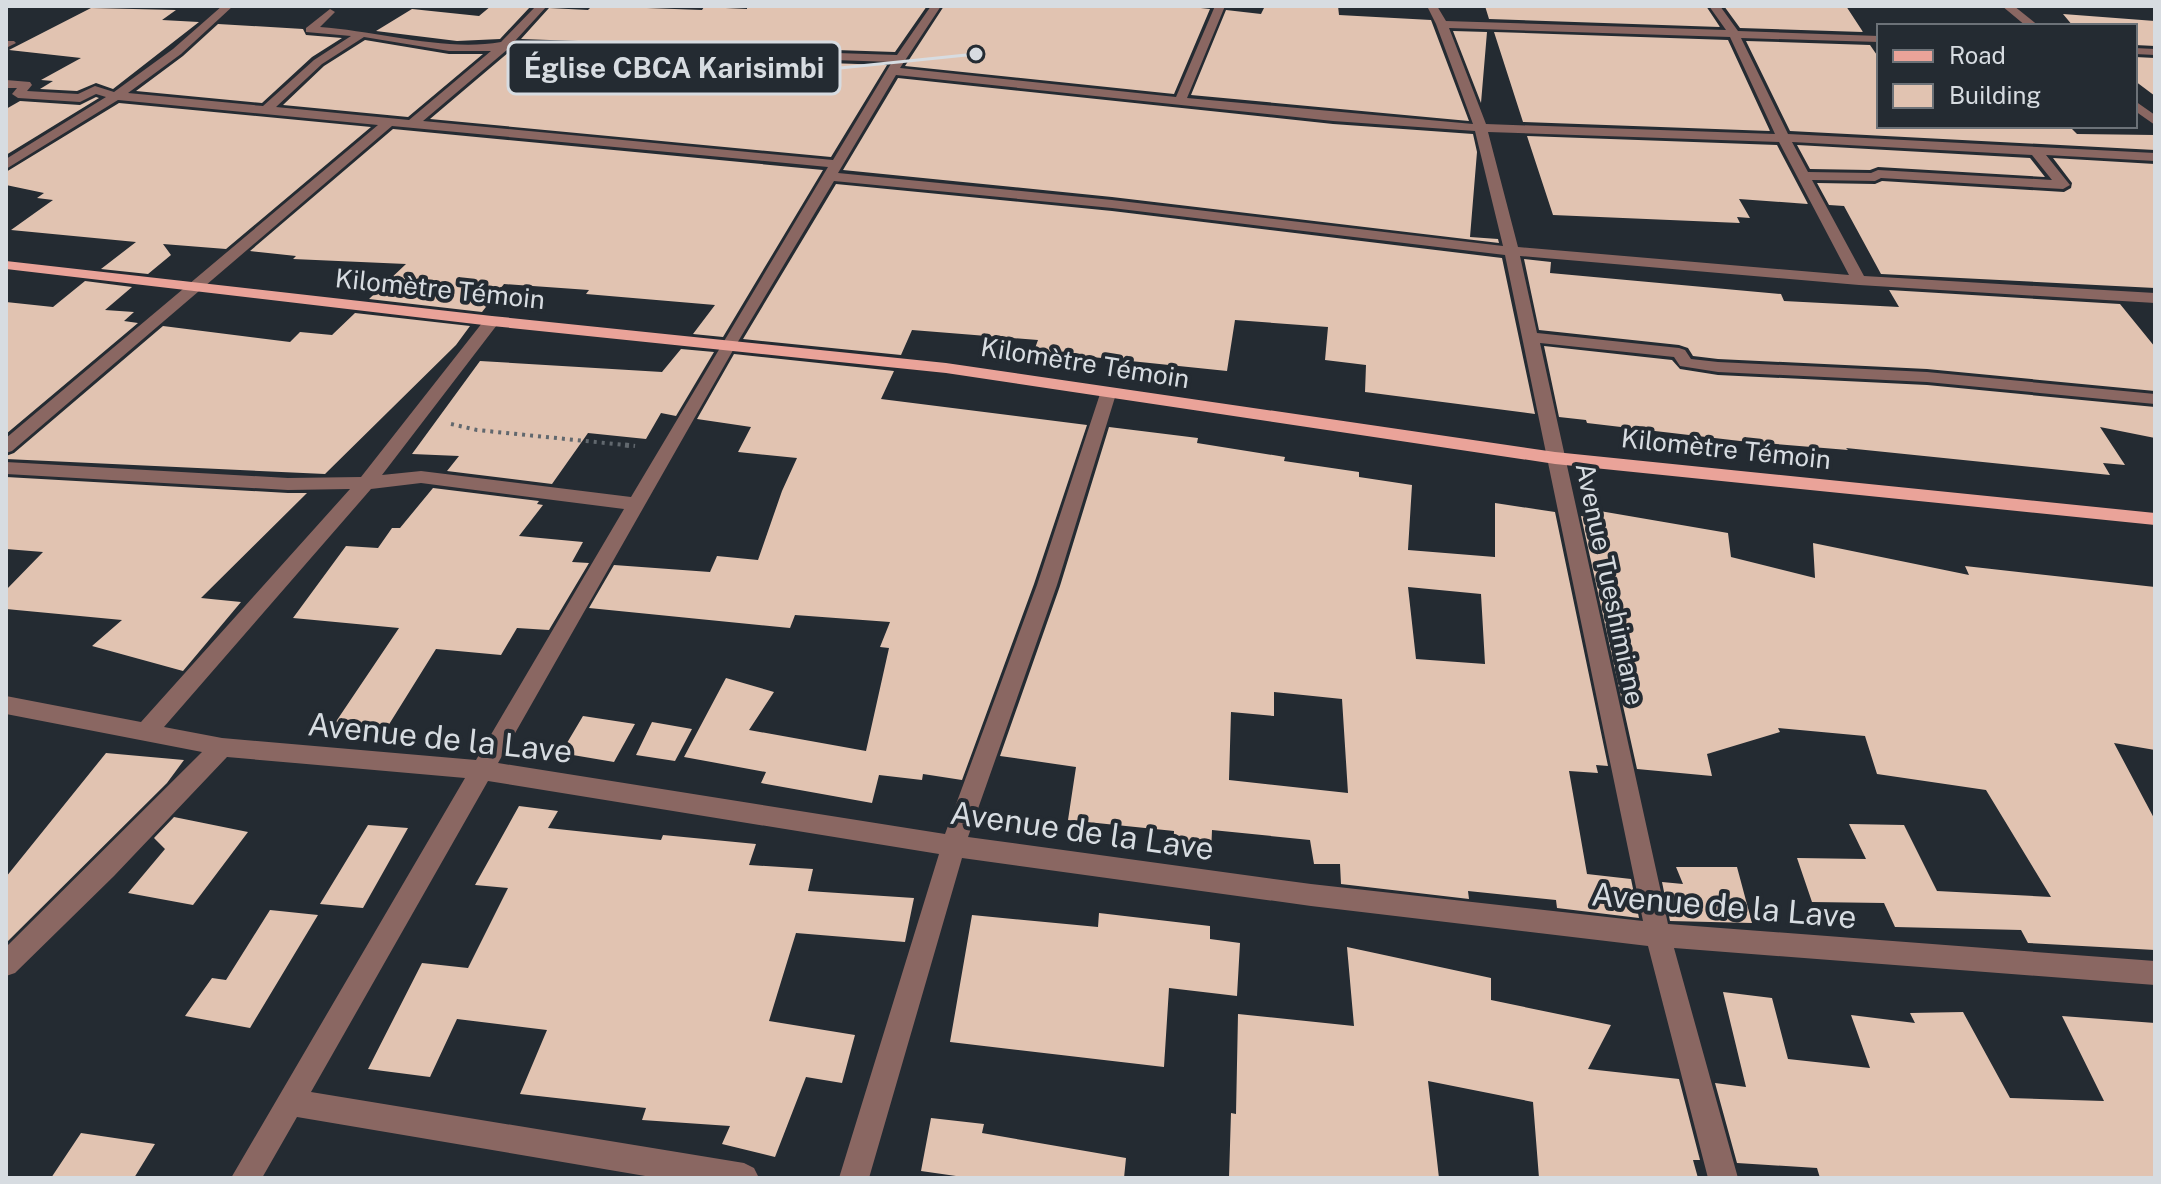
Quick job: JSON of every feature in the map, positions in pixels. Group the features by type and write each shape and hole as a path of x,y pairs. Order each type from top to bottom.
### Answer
{"main road":[{"name":"Kilomètre Témoin","path":"6,265 492,321 946,368 1555,458 2155,519"}],"street":[{"path":"6,165 116,96 198,36 228,6"},
{"path":"412,124 505,45 542,6"},
{"path":"246,1178 728,345 936,6"},
{"path":"1181,99 1220,6"},
{"path":"1714,6 1733,32 1783,138 1859,280"},
{"path":"2007,6 2030,24"},
{"path":"330,12 310,30 362,34 430,46 485,49 505,45 897,65 1333,117 1481,128 1783,138 2155,157"},
{"path":"1437,15 1877,39"},
{"name":"Avenue Tueshimiane","path":"1437,15 1481,128 1512,251 1658,935 1723,1178"},
{"path":"266,110 318,62 362,34"},
{"path":"6,84 26,85 18,94 80,98 95,90 116,96 412,124 833,170 1512,251 1859,280 2155,298"},
{"path":"2137,107 2155,121"},
{"path":"6,447 13,432 389,122"},
{"path":"1804,176 1875,177 1878,174 2063,185 2035,150"},
{"path":"148,730 366,483 492,321"},
{"path":"1530,337 1679,353 1686,363 1718,367 1927,377 2155,399"},
{"path":"854,1178 953,846 1047,585 1108,394"},
{"path":"6,468 288,484 366,483 421,477 637,504"},
{"name":"Avenue de la Lave","path":"6,705 148,730 222,747 480,770 953,846 1311,895 1658,935 2155,973"},
{"path":"6,964 105,868 222,747"},
{"path":"289,1102 744,1178"}],"path":[{"path":"424,411 441,422 477,430 668,450"}],"building":[{"path":"491,6 530,7 500,39 457,41 376,31 412,9 479,16"},
{"path":"592,6 702,10 704,7 747,9 747,6 927,6 895,52 521,39 549,8 588,10"},
{"path":"944,6 1182,6 1210,9 1174,94 905,66"},
{"path":"1265,6 1338,6 1339,15 1431,20 1469,121 1191,95 1226,10 1261,14"},
{"path":"1485,6 1706,6 1720,27 1489,19"},
{"path":"1724,6 1846,6 1863,32 1740,28"},
{"path":"91,8 176,10 162,20 199,22 113,89 96,83 77,91 40,89 53,81 41,80 81,58 9,50"},
{"path":"2063,14 2155,21 2155,46 2137,45 2137,24 2071,24"},
{"path":"218,24 303,29 306,35 342,38 312,57 262,103 136,91 183,56"},
{"path":"1453,31 1487,32 1481,103"},
{"path":"1494,32 1728,40 1770,131 1523,122"},
{"path":"365,40 449,54 483,54 408,117 283,105 324,66"},
{"path":"1746,41 1870,45 1877,55 1877,128 2071,128 2077,134 2155,135 2155,150 1790,131"},
{"path":"509,52 887,65 831,157 430,119"},
{"path":"2137,57 2155,58 2155,96 2137,82"},
{"path":"898,78 1333,124 1473,134 1477,152 1470,237 1498,239 1499,243 1112,197 843,170"},
{"path":"99,98 6,155 6,109 20,101 80,105"},
{"path":"119,103 371,127 226,249 163,244 171,255 148,274 101,269 136,242 11,230 53,200 37,198 44,193 6,185 6,172"},
{"path":"393,129 823,170 723,337 693,334 715,305 586,294 589,290 504,284 482,312 369,299 406,264 293,259 296,256 250,251"},
{"path":"1527,136 1777,145 1808,204 1739,199 1750,218 1737,217 1740,223 1553,215"},
{"path":"1797,145 2030,158 2045,177 1878,167 1870,170 1810,169"},
{"path":"2053,158 2155,164 2155,288 1881,274 1844,206 1829,205 1817,183 1875,184 1882,181 2064,192 2071,188 2072,183"},
{"path":"836,184 1112,211 1502,258 1535,414 1365,392 1366,365 1325,360 1328,327 1235,320 1227,371 1034,351 1038,340 912,330 901,355 743,339"},
{"path":"1524,259 1551,262 1550,273 1781,294 1784,301 1899,307 1889,290 2120,304 2155,347 2155,391 1927,369 1718,359 1693,356 1688,348 1679,345 1539,330"},
{"path":"85,281 132,287 105,310 134,312 124,321 138,323 6,434 6,302 53,307"},
{"path":"355,313 470,326 456,345 325,474 6,459 163,326 290,342 300,332 332,335"},
{"path":"1544,346 1672,360 1680,369 1718,375 1927,385 2155,407 2155,438 2100,427 2125,465 2103,463 2110,475 1846,448 1848,450 1740,441 1587,423 1586,420 1559,417"},
{"path":"681,349 714,352 676,416 661,413 646,439 588,433 552,484 447,471 459,456 412,454 480,361 662,372"},
{"path":"734,354 894,371 881,399 1087,425 1034,584 962,780 923,774 922,780 879,775 872,803 761,783 766,772 684,757 726,678 774,692 749,730 866,751 889,648 880,647 890,622 795,615 790,628 589,608 614,565 710,572 717,556 758,560 797,458 738,452 751,427 697,419"},
{"path":"1109,427 1198,438 1197,443 1285,457 1284,461 1359,472 1359,477 1412,485 1408,550 1495,557 1495,503 1555,512 1608,766 1596,765 1598,773 1569,771 1587,874 1631,879 1639,918 1557,908 1556,900 1468,891 1469,899 1341,884 1340,864 1314,864 1310,840 1212,830 1211,855 1173,851 1174,831 1068,820 1076,767 1000,756 1060,586","holes":["1408,587 1481,594 1485,664 1416,659","1274,692 1342,699 1348,793 1229,780 1231,712 1274,716"]},
{"path":"6,477 307,493 201,598 241,602 183,671 92,646 122,620 6,609 6,590 43,552 6,549"},
{"path":"433,488 539,501 537,504 543,505 519,536 583,542 572,562 589,563 549,630 517,628 501,655 436,649 383,734 331,729 399,628 293,618 346,546 378,548 392,528 400,528"},
{"path":"1594,510 1728,533 1731,557 1815,578 1813,543 1969,575 1965,566 2155,587 2155,750 2114,743 2155,820 2155,950 2028,943 2021,930 1895,927 1884,903 1812,902 1797,858 1866,859 1849,824 1904,825 1937,891 2051,897 1986,790 1877,774 1865,736 1778,728 1780,732 1707,754 1712,776 1637,769 1581,516 1594,518"},
{"path":"583,716 635,724 614,762 561,753"},
{"path":"652,722 692,729 675,761 636,755"},
{"path":"106,753 184,760 167,783 6,943 6,877"},
{"path":"519,806 558,811 548,828 661,840 663,835 756,844 749,865 813,869 808,891 914,898 905,942 796,933 769,1021 855,1035 842,1083 806,1077 775,1157 722,1144 730,1126 642,1120 646,1108 520,1094 547,1030 457,1019 430,1077 368,1069 422,963 468,968 508,888 475,885"},
{"path":"174,817 248,832 193,905 128,893 165,849 154,838"},
{"path":"368,825 408,828 363,908 320,904"},
{"path":"1676,867 1737,867 1752,923 1670,921 1662,882 1683,884"},
{"path":"270,910 318,915 250,1028 185,1016 212,978 226,980"},
{"path":"1099,913 1210,926 1210,939 1240,943 1237,996 1169,988 1164,1067 950,1042 972,915 1098,927"},
{"path":"1347,947 1491,978 1491,1000 1611,1025 1588,1069 1679,1079 1700,1160 1693,1160 1698,1178 1539,1178 1533,1102 1428,1081 1439,1178 1229,1178 1231,1113 1236,1114 1238,1014 1354,1026"},
{"path":"1723,992 1772,998 1788,1059 1870,1068 1851,1015 1915,1023 1910,1013 1963,1012 2010,1098 2104,1101 2062,1016 2155,1023 2155,1178 1820,1178 1817,1168 1737,1163 1715,1083 1746,1087"},
{"path":"931,1118 984,1124 982,1133 1126,1158 1124,1178 970,1178 921,1171"},
{"path":"81,1133 155,1144 134,1178 51,1178"}],"place":[{"name":"Église CBCA Karisimbi","path":"976,54"}]}
